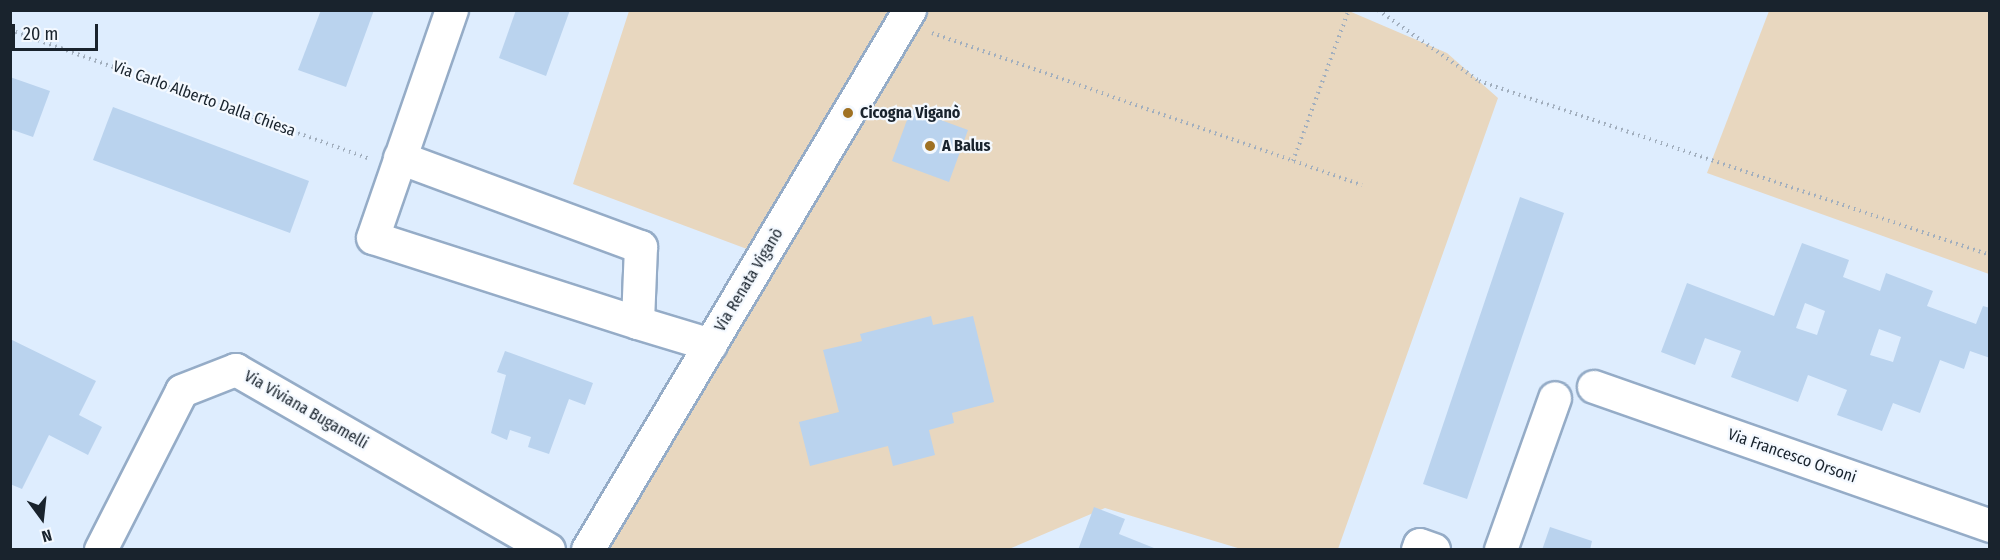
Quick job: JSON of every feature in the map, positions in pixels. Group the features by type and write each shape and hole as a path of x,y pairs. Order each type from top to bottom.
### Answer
{"street":[{"path":"452,10 373,238 638,324 711,345"},
{"name":"Via Renata Viganò","path":"588,549 906,16"},
{"path":"399,164 641,247 638,324"},
{"name":"Via Viviana Bugamelli","path":"101,549 182,391 236,370 549,549"},
{"name":"Via Francesco Orsoni","path":"1594,387 1989,526"},
{"path":"1501,549 1555,398"},
{"path":"1418,549 1420,545 1434,549"}],"path":[{"path":"1293,161 1349,10"},
{"path":"1378,10 1479,81 1989,255"},
{"path":"906,16 1362,185"},
{"name":"Via Carlo Alberto Dalla Chiesa","path":"10,30 399,164"}],"shaded area":[{"path":"629,11 1349,11 1447,53 1498,98 1338,549 1241,549 1105,508 1009,549 588,549 763,255 573,184"},
{"path":"1769,11 1989,11 1989,274 1707,173"}],"building":[{"path":"321,10 374,10 346,87 298,70"},
{"path":"516,10 570,10 546,76 499,58"},
{"path":"10,77 50,91 33,137 10,129"},
{"path":"113,107 309,181 290,233 93,160"},
{"name":"A Balus","path":"911,109 968,130 949,182 892,161"},
{"path":"1520,197 1564,213 1467,499 1423,484"},
{"path":"1802,243 1849,260 1843,277 1880,291 1886,273 1933,291 1927,306 1976,324 1983,306 1990,308 1990,358 1970,351 1964,369 1940,360 1920,413 1893,403 1882,431 1837,415 1847,390 1808,375 1798,402 1731,377 1741,351 1705,338 1695,365 1661,352 1687,283 1774,316","holes":["1805,303 1825,311 1817,335 1796,328","1879,329 1901,337 1893,362 1870,355"]},
{"path":"931,316 933,325 973,316 994,402 952,413 954,423 929,430 935,455 893,466 888,446 810,466 799,422 839,412 823,350 862,341 860,334"},
{"path":"10,339 96,381 79,415 102,427 88,455 49,435 22,489 10,484"},
{"path":"505,351 593,383 585,405 569,399 549,454 528,447 531,437 510,430 507,440 491,433 506,375 497,372"},
{"path":"1094,507 1125,519 1119,534 1159,550 1078,550"},
{"path":"1550,527 1592,541 1590,550 1542,550"}],"place":[{"name":"Cicogna Viganò","path":"848,113"},
{"name":"A Balus","path":"930,146"}]}
